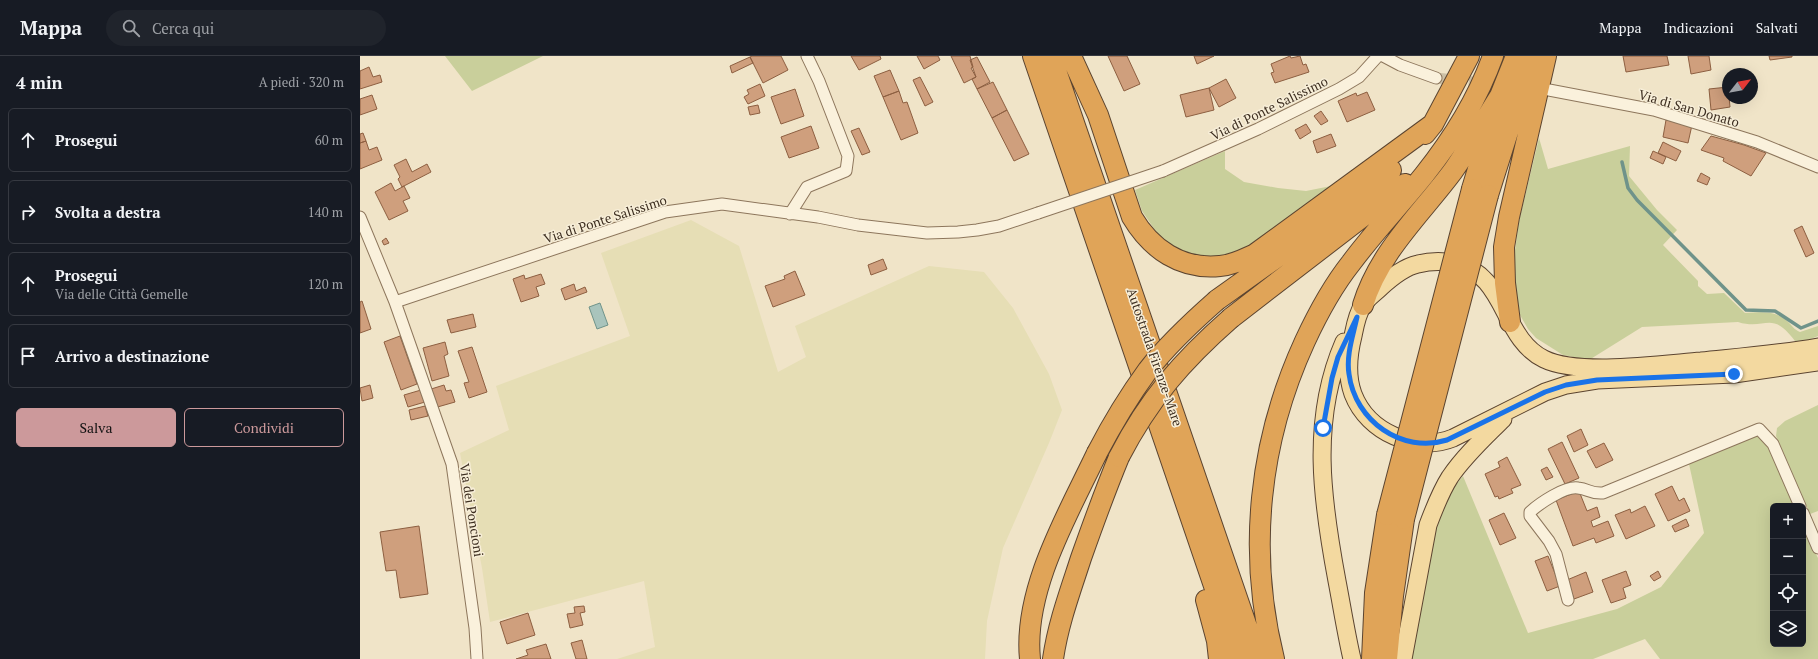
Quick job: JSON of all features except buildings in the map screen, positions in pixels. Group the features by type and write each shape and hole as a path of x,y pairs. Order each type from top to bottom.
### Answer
{"highway":[{"name":"Autostrada Firenze-Mare","path":"1033,56 1239,659"},
{"name":"Autostrada Firenze-Mare","path":"1052,56 1258,659"},
{"path":"1071,56 1098,115 1132,217 1140,231 1159,249 1181,261 1195,265 1221,266 1238,262 1255,254 1339,194 1432,124"},
{"path":"1030,659 1029,647 1031,617 1041,577 1065,520 1097,453 1118,415 1148,370 1192,322 1217,300 1342,211 1407,156 1432,124 1469,56"},
{"path":"1274,659 1265,612 1261,579 1260,539 1264,475 1275,422 1298,356 1319,311 1350,264 1435,160 1476,95 1493,56"},
{"path":"1372,659 1375,593 1480,192 1500,96 1516,56"},
{"path":"1480,192 1532,56"},
{"path":"1510,322 1505,283 1504,247 1546,56"},
{"path":"1360,311 1371,281 1389,253 1453,170 1500,96"},
{"path":"1053,659 1056,639 1068,598 1101,500 1120,457 1144,412 1173,374 1211,335 1231,318 1435,160"},
{"path":"1173,464 1188,542 1210,614 1217,641 1219,659"},
{"path":"1387,659 1394,589 1396,517"}],"main road":[{"path":"1352,659 1325,514 1322,454 1323,428 1332,378 1338,357 1360,311 1393,276 1407,268 1428,262 1449,262 1464,265 1481,276 1498,296 1510,322 1525,344 1545,360 1565,365 1597,368 1669,364 1784,353 1818,347"},
{"path":"1360,311 1348,358 1349,375 1354,394 1361,409 1375,424 1394,436 1412,443 1440,442 1476,427 1514,407 1556,388 1583,382 1734,374 1818,362"},
{"path":"1403,659 1428,525 1438,500 1450,477 1460,463 1514,407"}],"street":[{"path":"790,214 807,188 846,171 848,156 819,81 807,56"},
{"name":"Via di Ponte Salissimo","path":"394,302 666,212 722,204 818,217 858,225 927,233 958,232 999,226 1163,171 1251,133 1339,89 1359,77 1378,56"},
{"path":"1382,56 1400,65 1436,78"},
{"name":"Via di San Donato","path":"1549,90 1654,110 1757,142 1818,167"},
{"path":"360,217 394,302"},
{"name":"Via dei Poncioni","path":"394,302 452,464 474,620 477,659"},
{"path":"1568,600 1556,554 1550,541 1530,516 1530,512 1560,492 1569,488 1577,488 1592,494 1603,493 1759,429 1773,444 1799,503"},
{"path":"1806,520 1818,548"}],"shaded area":[{"path":"691,220 739,246 778,372 806,357 795,326 929,266 984,272 1013,308 1049,374 1062,410 1003,548 987,621 985,659 617,659 655,647 644,581 490,622 482,568 460,453 509,430 496,386 630,336 601,253"}],"green space":[{"path":"445,56 543,56 472,91"},
{"path":"1539,138 1548,169 1630,146 1629,176 1657,210 1677,230 1663,245 1698,281 1698,286 1707,294 1724,293 1745,313 1767,312 1777,315 1786,320 1800,332 1818,326 1818,336 1804,342 1795,341 1787,331 1774,323 1748,324 1738,322 1642,327 1589,360 1563,355 1536,338 1528,329 1520,315 1515,286 1514,258 1519,221"},
{"path":"1225,151 1225,169 1244,182 1306,191 1331,186 1237,254 1215,259 1186,256 1163,242 1142,211 1135,190"},
{"path":"1818,405 1818,511 1810,514 1776,436 1777,428 1785,421"},
{"path":"1753,435 1763,437 1771,450 1793,503 1770,503 1770,647 1806,647 1806,534 1818,558 1818,659 1660,659 1645,639 1593,659 1407,659 1436,525 1447,495 1463,476 1528,633 1617,609 1661,587 1704,533 1689,464"}],"water":[{"path":"600,303 608,325 597,329 589,307"}],"waterway":[{"path":"1622,162 1628,188 1637,200 1746,310 1775,311 1801,328 1818,321"}],"tunnel":[{"path":"1436,78 1509,86"}],"route":[{"path":"1323,428 1332,378 1338,357 1357,317 1348,358 1349,375 1354,394 1361,409 1375,424 1394,436 1412,443 1434,443 1454,438 1545,392 1566,385 1597,380 1676,378 1734,374"}]}
